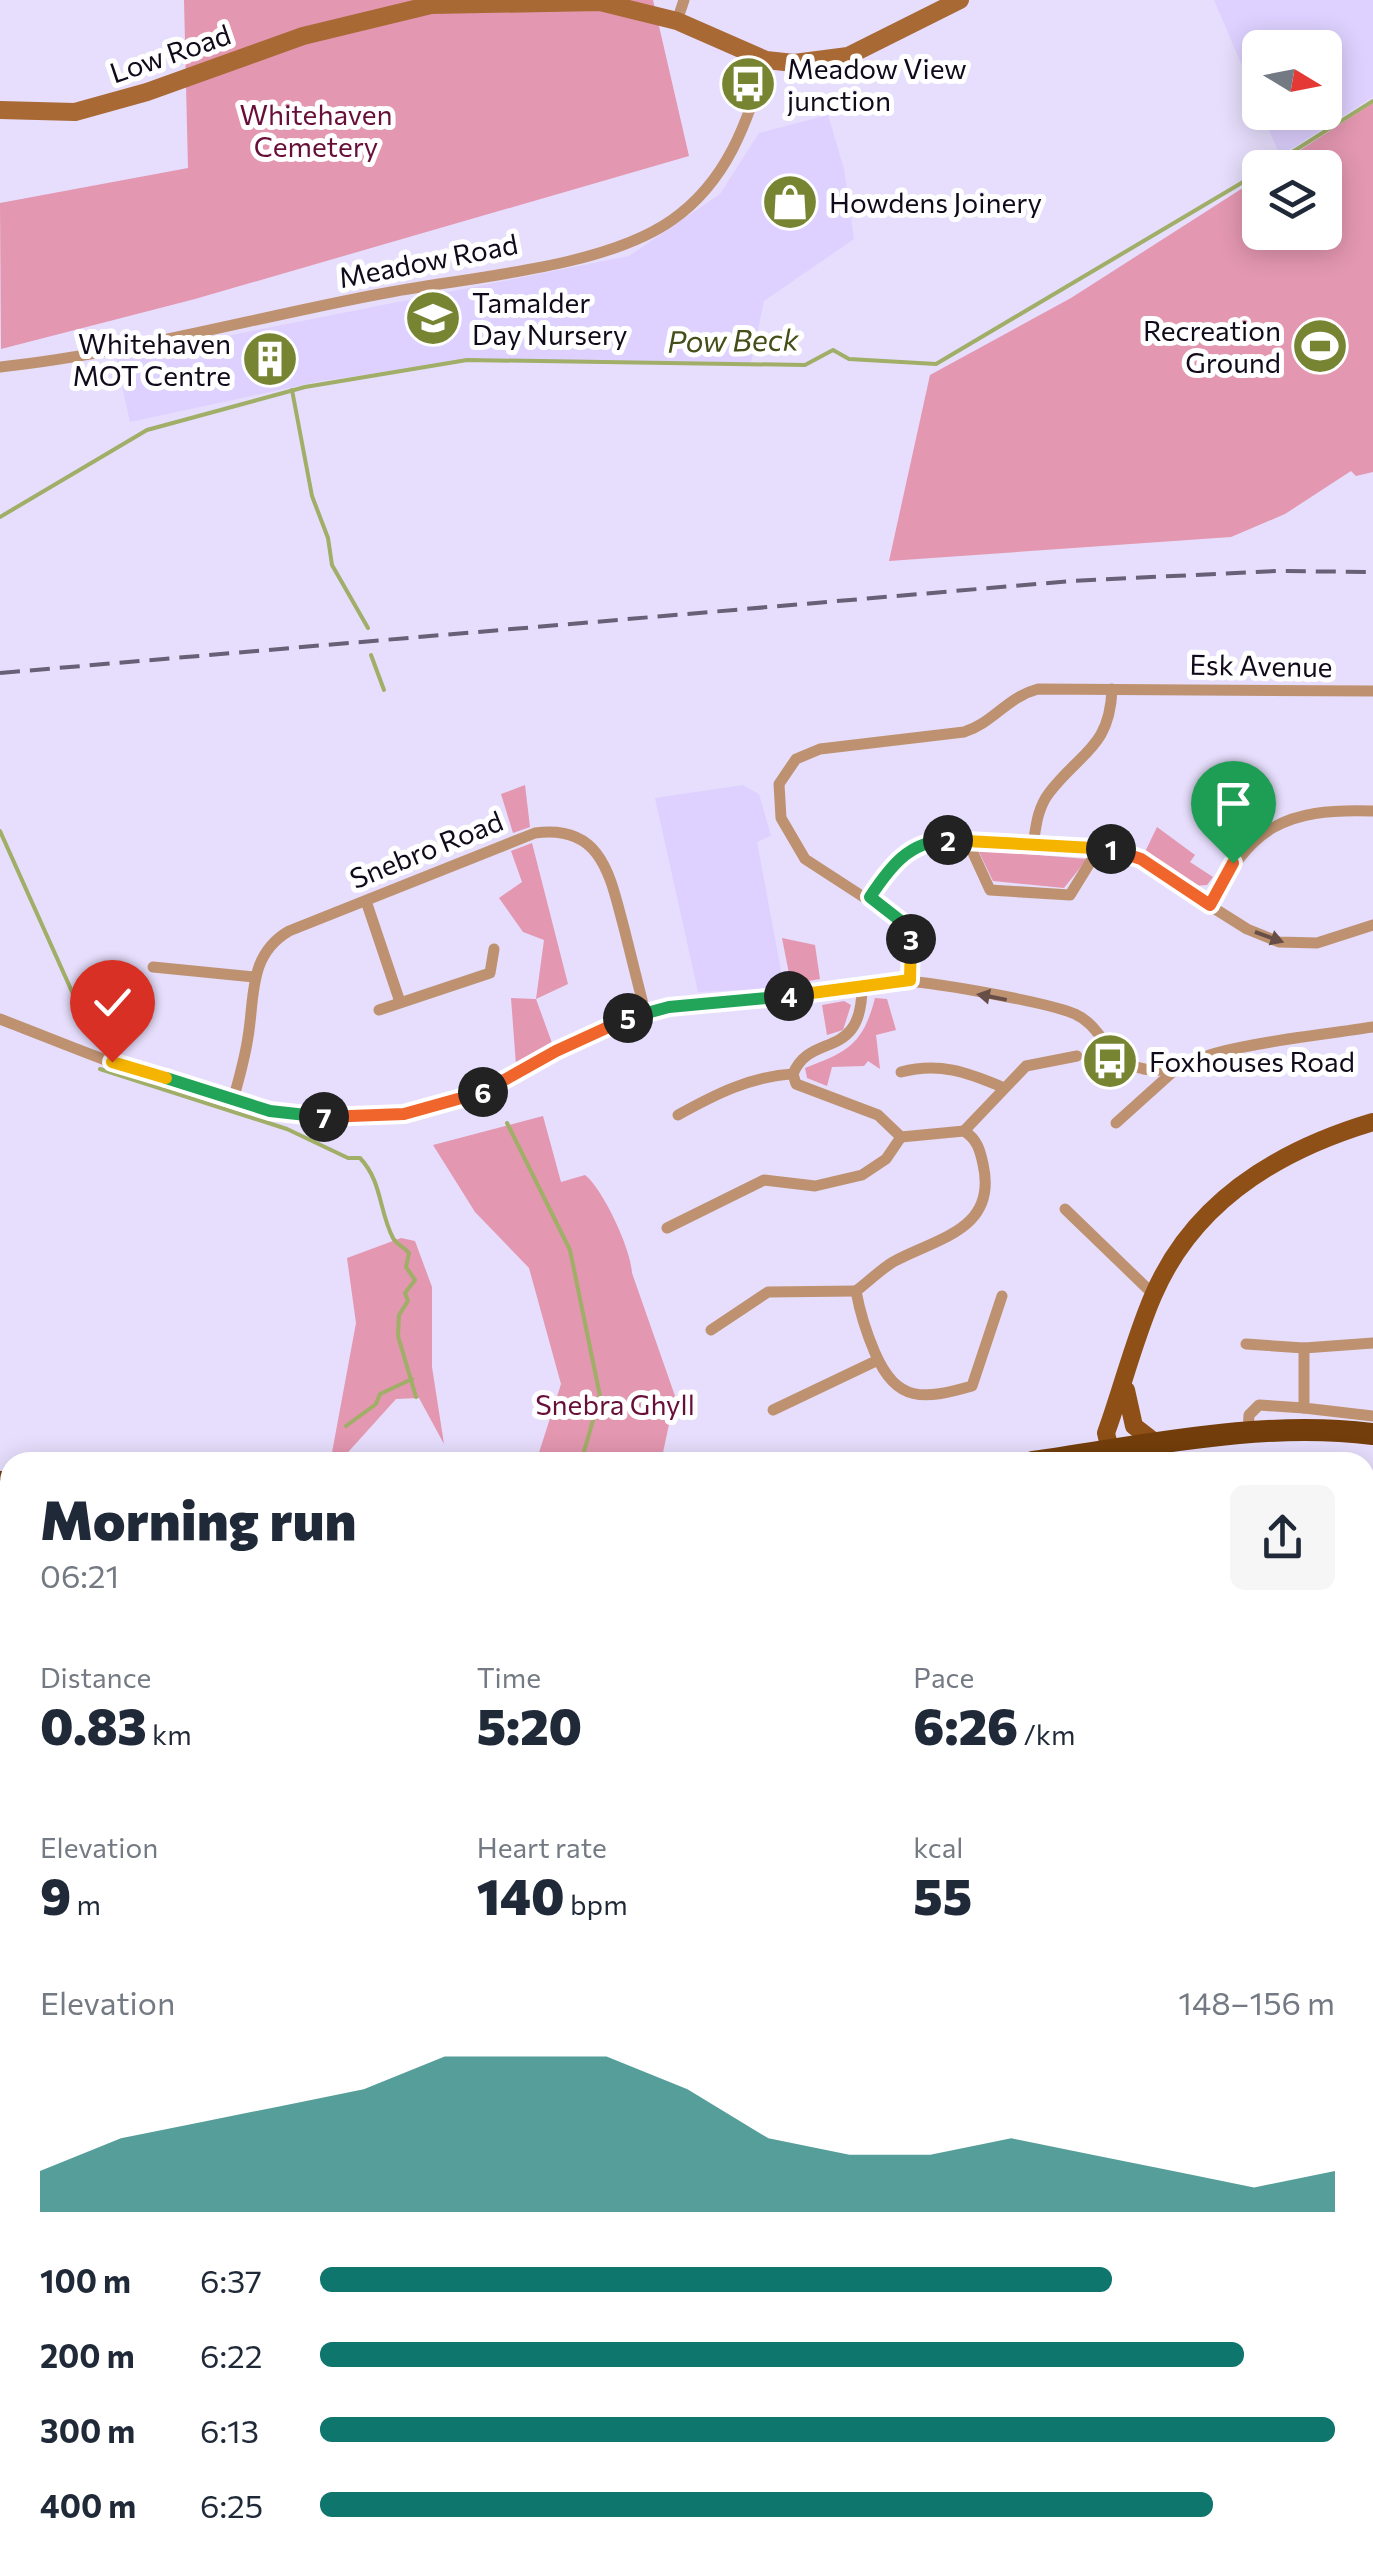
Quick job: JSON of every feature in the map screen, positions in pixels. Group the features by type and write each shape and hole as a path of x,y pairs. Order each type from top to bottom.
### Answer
{"highway":[{"path":"1112,1452 1240,1433 1322,1430 1373,1434"},
{"path":"1112,1452 1240,1433"}],"main road":[{"name":"Low Road","path":"0,110 75,112 148,92 303,36 431,5 600,2 677,21 766,60 822,62 864,50 960,0"},
{"path":"1112,1452 1122,1394 1154,1294 1186,1240 1246,1181 1300,1148 1373,1122"},
{"path":"1122,1394 1134,1426 1156,1443"}],"street":[{"path":"677,21 684,0"},
{"name":"Meadow Road","path":"0,368 92,357 376,294 628,245 673,220 716,178 736,149 766,60"},
{"path":"910,980 910,934 892,912 804,859 785,831 777,802 779,784 796,759 820,749 964,732 978,728 1010,699 1038,690 1112,689 1112,708 1097,744 1043,802 1033,845"},
{"name":"Esk Avenue","path":"1112,689 1373,691"},
{"path":"1210,905 1233,863 1265,830 1316,814 1373,811"},
{"name":"Snebro Road","path":"233,1100 246,1052 254,977 278,937 535,833 576,838 592,848 608,869 645,1012"},
{"path":"870,897 891,866 911,850 936,840 1100,848 1141,859 1210,905 1279,942 1317,942 1373,925"},
{"path":"968,842 990,890 1059,897 1078,888 1100,848"},
{"path":"366,901 400,1002"},
{"path":"378,1010 490,973 494,949"},
{"path":"153,967 254,977"},
{"path":"0,1019 270,1111 348,1118 430,1109 501,1084 570,1044 645,1012 862,984 910,980 1074,1014 1126,1064 1160,1072 1216,1054 1373,1027"},
{"path":"678,1115 713,1096 768,1076 792,1074 805,1058 850,1033 860,1012 862,984"},
{"path":"792,1074 804,1090 878,1115 901,1137 964,1131 1026,1066 1077,1056"},
{"path":"901,1072 928,1065 966,1072 1002,1087"},
{"path":"1116,1124 1176,1070"},
{"path":"711,1330 768,1292 856,1292 890,1264 966,1227 987,1186 977,1143 964,1131"},
{"path":"667,1228 685,1227 764,1180 815,1186 862,1176 886,1159 901,1137"},
{"path":"1066,1209 1154,1294"},
{"path":"856,1292 860,1318 886,1380 900,1391 922,1395 972,1386 1002,1296"},
{"path":"1246,1344 1304,1348 1373,1343"},
{"path":"1304,1348 1304,1408"},
{"path":"773,1410 878,1360"},
{"path":"1240,1433 1258,1405 1373,1416"}],"shaded area":[{"path":"1214,0 1373,0 1373,97 1342,117 1342,30 1242,30 1242,66"},
{"path":"828,115 844,169 854,239 764,301 751,362 466,361 321,381 130,422 116,358 629,256 720,194 759,133"},
{"path":"1269,130 1321,130 1289,150 1277,150"},
{"path":"743,785 759,794 771,836 757,842 783,981 766,989 698,992 655,798"}],"green space":[{"name":"Whitehaven Cemetery","path":"184,0 653,0 689,156 195,299 1,349 0,203 188,168"},
{"path":"1373,103 1373,472 1356,476 1351,471 1285,514 1231,537 889,561 930,375 1071,298 1242,189 1242,250 1342,250 1342,150 1300,150 1331,130 1342,130 1342,123"},
{"path":"525,785 530,827 513,833 501,794"},
{"path":"1157,827 1195,855 1190,862 1213,877 1207,885 1194,886 1144,854"},
{"path":"532,843 568,984 536,999 544,940 523,932 499,898 522,882 511,851"},
{"path":"978,850 1087,859 1064,888 993,881"},
{"path":"782,938 815,945 820,979 791,984"},
{"path":"511,998 536,999 552,1043 516,1065"},
{"path":"875,998 887,999 896,1030 876,1035 880,1069 868,1061 864,1066 832,1067 827,1086 807,1078 805,1068 832,1057 859,1037"},
{"path":"844,1001 851,1005 843,1030 827,1035 822,1005"},
{"name":"Snebra Ghyll","path":"543,1116 561,1182 585,1175 592,1182 608,1206 627,1250 675,1396 663,1452 539,1452 561,1384 529,1268 475,1212 433,1145"},
{"path":"401,1238 415,1241 432,1287 432,1367 444,1444 419,1398 396,1399 348,1452 332,1452 356,1323 347,1258"}],"waterway":[{"name":"Pow Beck","path":"1295,150 1373,101"},
{"name":"Pow Beck","path":"0,517 147,430 305,387 467,360 805,365 833,350 849,359 936,364 1242,183"},
{"path":"292,390 312,496 328,538 332,565 368,628"},
{"path":"371,655 384,690"},
{"path":"0,831 91,1034"},
{"path":"100,1069 287,1129 348,1158 360,1158 372,1176 393,1238 409,1253 406,1267 415,1280 405,1293 408,1301 399,1315 398,1336 416,1397"},
{"path":"507,1123 570,1250 600,1396 584,1452"},
{"path":"346,1426 376,1404 380,1394 412,1379"}],"railway":[{"path":"0,673 1071,581 1276,571 1373,572"}],"place":[{"name":"Meadow View junction","path":"748,84"},
{"name":"Howdens Joinery","path":"790,202"},
{"name":"Tamalder Day Nursery","path":"433,318"},
{"name":"Recreation Ground","path":"1320,346"},
{"name":"Whitehaven MOT Centre","path":"270,359"},
{"name":"Foxhouses Road","path":"1110,1061"}],"route":[{"path":"112,1062 270,1111 348,1118 404,1114 481,1093 585,1036 645,1012 910,980 910,934 892,912 870,897 899,858 936,840 1126,852 1210,905 1233,863"}]}
